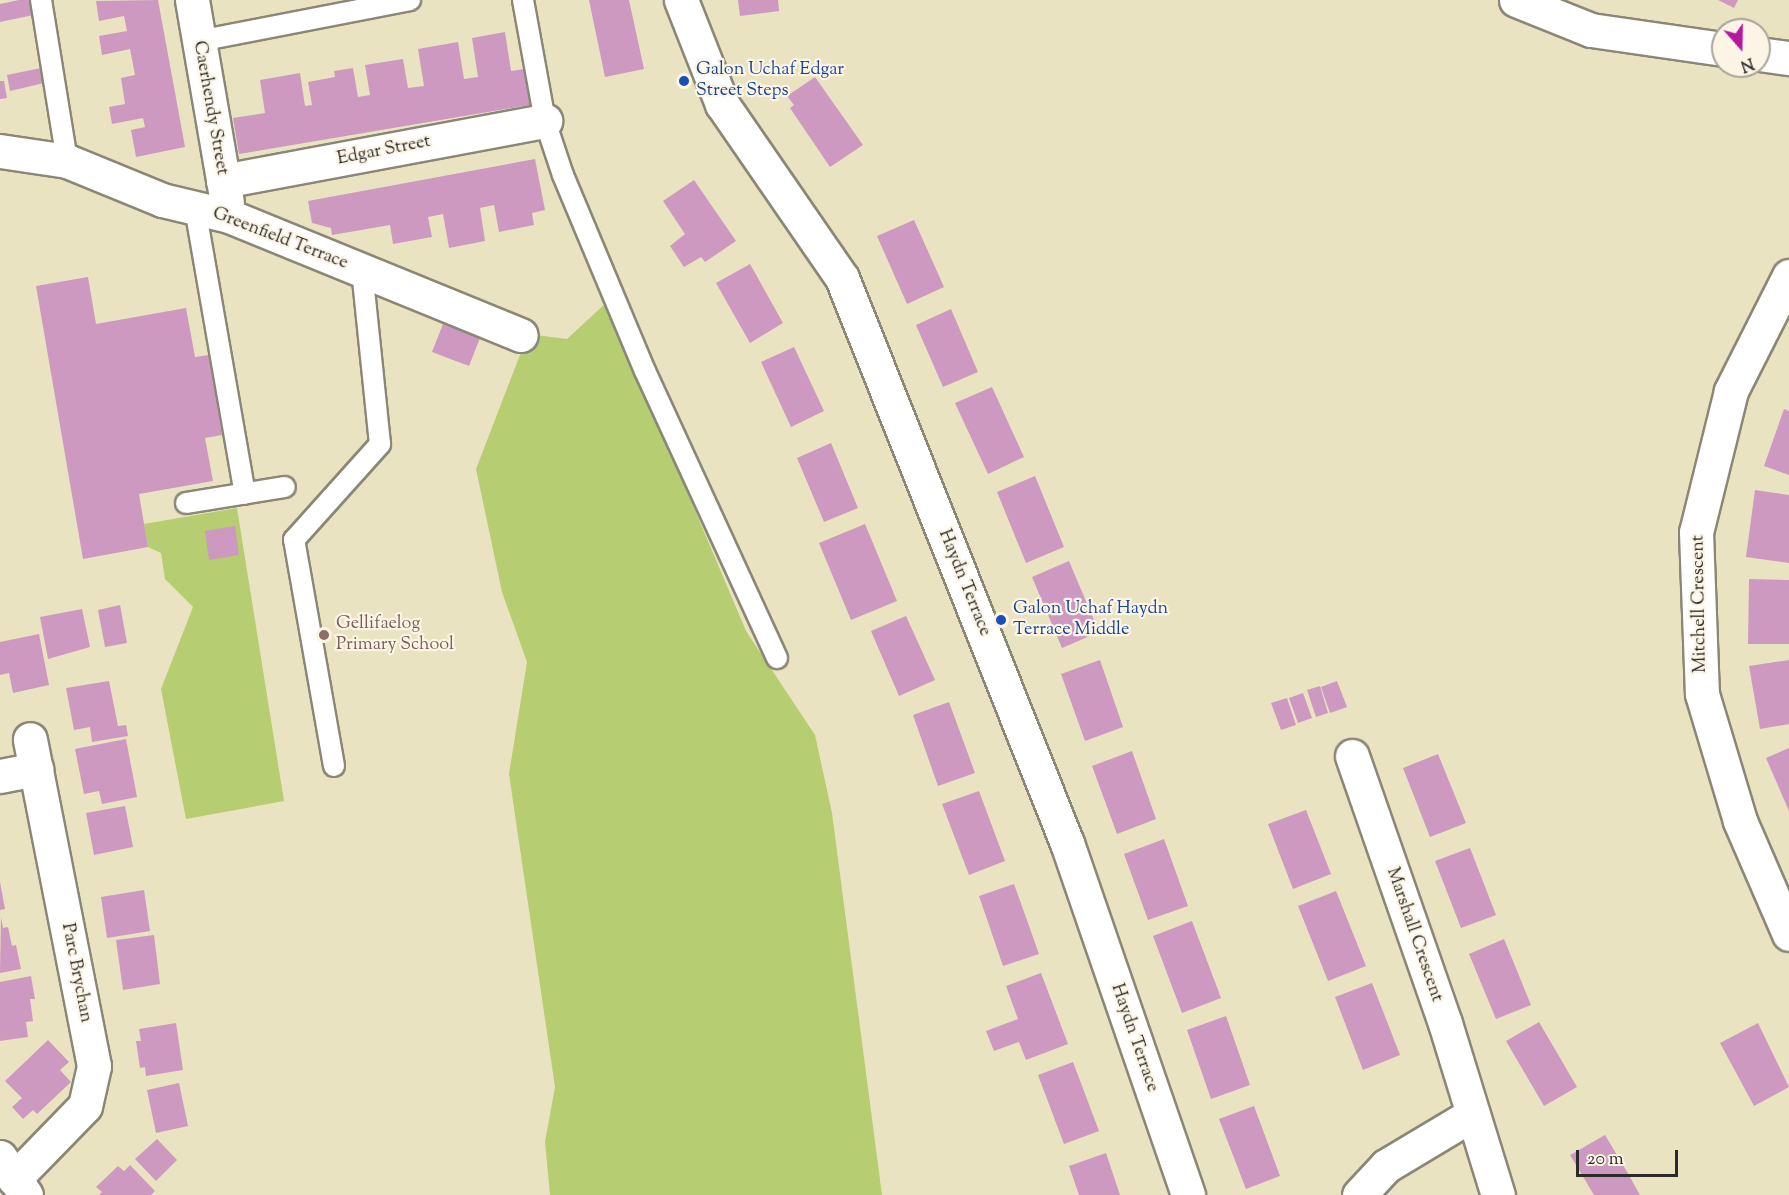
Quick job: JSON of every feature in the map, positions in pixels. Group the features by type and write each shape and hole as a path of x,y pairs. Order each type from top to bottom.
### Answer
{"street":[{"name":"Caerhendy Street","path":"192,0 229,216"},
{"name":"Haydn Terrace","path":"681,0 722,104 842,278 1067,843 1188,1195"},
{"path":"1516,0 1591,30 1711,47"},
{"path":"1771,56 1789,58"},
{"name":"Edgar Street","path":"223,181 545,121"},
{"name":"Greenfield Terrace","path":"0,151 67,161 162,201 229,216 521,335"},
{"name":"Mitchell Crescent","path":"1789,276 1731,391 1696,532 1702,694 1740,821 1789,934"},
{"name":"Parc Brychan","path":"0,776 33,754 94,1066 85,1106 13,1177"},
{"name":"Marshall Crescent","path":"1352,756 1473,1114 1498,1195"},
{"path":"1359,1195 1386,1166 1473,1114"}],"lane":[{"path":"41,0 67,161"},
{"path":"199,40 410,0"},
{"path":"523,0 545,121 563,175 645,370 777,658"},
{"path":"195,208 245,494"},
{"path":"334,766 294,540 380,444 362,270"},
{"path":"186,503 285,487"}],"green space":[{"path":"607,302 746,631 815,735 832,813 882,1195 550,1195 545,1142 555,1087 509,774 527,662 502,592 476,469 528,334 567,339"},
{"path":"237,508 284,801 186,819 161,689 193,607 165,579 161,553 148,547 144,524"}],"building":[{"path":"19,0 35,0 38,14 0,22 0,4"},
{"path":"158,0 185,147 136,157 131,130 145,127 143,118 112,124 109,107 125,104 121,78 135,75 130,49 102,55 99,36 127,31 124,16 99,21 96,1"},
{"path":"589,0 629,0 644,69 605,77"},
{"path":"738,0 778,0 779,11 740,16"},
{"path":"1718,0 1738,0 1734,8"},
{"path":"505,32 511,71 524,69 530,105 239,154 233,118 265,113 260,80 300,73 305,106 312,105 308,82 335,77 334,71 353,68 358,97 370,95 365,65 403,59 408,88 424,86 418,49 458,42 464,79 478,77 472,38"},
{"path":"41,68 44,83 10,91 7,75"},
{"path":"815,77 863,145 830,167 790,108 794,105 787,96"},
{"path":"0,81 4,81 7,98 0,99"},
{"path":"535,159 545,210 532,213 534,225 499,232 494,205 480,208 485,241 449,248 443,214 428,217 432,237 393,244 390,225 332,235 331,228 312,223 308,201"},
{"path":"694,180 736,241 705,262 701,257 684,267 670,246 685,234 663,201"},
{"path":"914,220 944,287 907,304 877,236"},
{"path":"750,264 783,323 750,343 716,283"},
{"path":"88,277 96,324 186,308 195,357 209,355 222,435 205,438 213,481 139,494 148,547 83,559 36,286"},
{"path":"951,309 978,372 943,387 916,325"},
{"path":"443,324 480,338 469,366 432,352"},
{"path":"794,347 824,411 791,427 761,362"},
{"path":"992,387 1024,457 988,474 955,403"},
{"path":"1784,409 1789,411 1789,475 1764,466"},
{"path":"831,443 858,508 824,522 797,458"},
{"path":"1035,476 1064,547 1026,563 997,492"},
{"path":"1755,490 1789,495 1789,563 1746,557"},
{"path":"865,524 897,601 851,620 819,543"},
{"path":"235,526 239,555 209,560 205,531"},
{"path":"1069,561 1099,632 1062,648 1032,577"},
{"path":"1749,579 1789,580 1789,644 1748,644"},
{"path":"120,605 127,643 105,647 98,610"},
{"path":"82,609 90,647 48,659 40,617"},
{"path":"906,616 935,680 899,696 871,631"},
{"path":"39,634 49,685 13,693 9,673 0,675 0,642"},
{"path":"1100,660 1123,727 1085,741 1061,674"},
{"path":"1789,660 1789,724 1760,729 1749,666"},
{"path":"109,681 118,726 126,725 128,736 92,742 90,727 74,730 66,688"},
{"path":"1337,681 1347,707 1330,713 1321,687"},
{"path":"1320,686 1328,713 1316,717 1307,690"},
{"path":"1303,693 1312,718 1298,723 1289,698"},
{"path":"1287,698 1296,725 1281,730 1271,703"},
{"path":"949,702 975,773 938,786 913,715"},
{"path":"126,739 137,797 102,804 99,791 84,794 75,749"},
{"path":"1789,748 1789,811 1766,758"},
{"path":"1132,751 1156,819 1117,834 1092,766"},
{"path":"1438,754 1466,823 1430,837 1403,768"},
{"path":"979,791 1005,861 969,875 942,804"},
{"path":"125,806 133,847 94,855 86,813"},
{"path":"1306,810 1331,874 1293,889 1268,824"},
{"path":"1164,839 1188,906 1148,920 1124,854"},
{"path":"1470,848 1496,915 1461,928 1435,861"},
{"path":"0,882 5,909 0,910"},
{"path":"1014,884 1039,954 1003,966 979,896"},
{"path":"144,890 150,931 107,938 101,897"},
{"path":"1336,891 1366,966 1328,981 1298,906"},
{"path":"1,917 3,928 8,927 12,946 16,945 21,969 0,973"},
{"path":"1192,921 1221,998 1182,1013 1153,936"},
{"path":"154,935 160,984 123,990 116,940"},
{"path":"1504,939 1531,1005 1496,1019 1469,954"},
{"path":"1041,973 1068,1044 1026,1060 1019,1042 994,1051 986,1031 1018,1019 1006,986"},
{"path":"31,976 35,999 30,999 33,1021 26,1022 28,1037 0,1041 0,982"},
{"path":"1372,983 1400,1055 1363,1070 1335,997"},
{"path":"1226,1016 1250,1085 1211,1099 1187,1030"},
{"path":"1539,1022 1577,1087 1544,1106 1506,1041"},
{"path":"176,1023 183,1070 146,1076 145,1067 140,1068 136,1041 141,1041 139,1029"},
{"path":"1758,1023 1789,1087 1754,1106 1720,1043"},
{"path":"48,1040 69,1062 60,1070 71,1082 37,1114 33,1110 23,1119 12,1107 22,1098 5,1081"},
{"path":"1073,1062 1099,1131 1064,1144 1038,1075"},
{"path":"179,1083 188,1126 156,1133 147,1090"},
{"path":"1254,1106 1280,1176 1246,1189 1219,1119"},
{"path":"1605,1135 1640,1195 1594,1195 1570,1155"},
{"path":"157,1139 177,1160 156,1181 135,1159"},
{"path":"1106,1153 1120,1195 1079,1195 1069,1166"},
{"path":"130,1165 155,1191 151,1195 99,1195 102,1192 96,1187 118,1166 124,1171"}],"place":[{"name":"Galon Uchaf Edgar Street Steps","path":"684,81"},
{"name":"Galon Uchaf Haydn Terrace Middle","path":"1001,620"},
{"name":"Gellifaelog Primary School","path":"324,635"}]}
